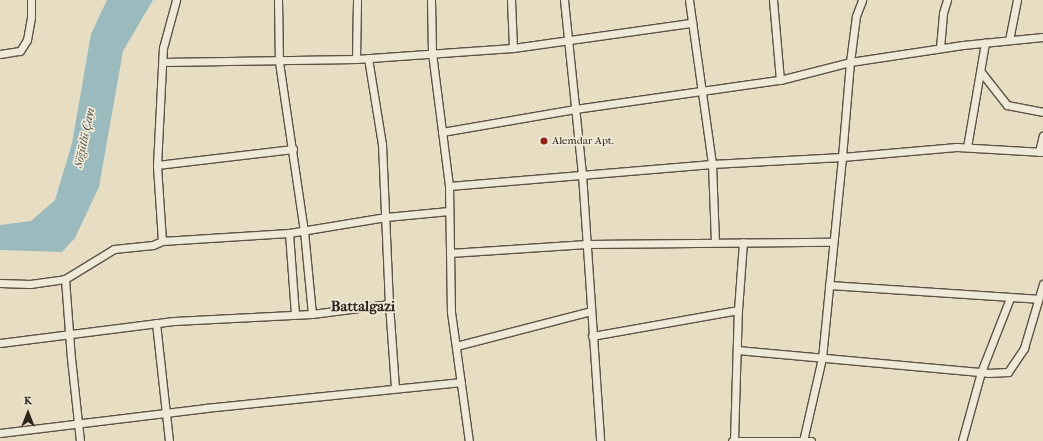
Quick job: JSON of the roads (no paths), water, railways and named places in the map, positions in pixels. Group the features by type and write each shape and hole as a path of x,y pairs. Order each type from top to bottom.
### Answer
{"street":[{"path":"0,54 20,51 27,40 31,17 31,0"},
{"path":"162,241 157,165 163,48 176,0"},
{"path":"278,0 279,62 304,231 312,314"},
{"path":"356,59 357,0"},
{"path":"431,0 432,53 449,186 451,312 469,441"},
{"path":"511,0 513,48"},
{"path":"564,0 582,174 600,441"},
{"path":"689,0 712,164 715,242"},
{"path":"803,441 822,358 850,62 856,16 862,0"},
{"path":"940,48 943,12 947,0"},
{"path":"1009,40 1016,0"},
{"path":"772,1 780,80"},
{"path":"163,62 279,62 356,59 513,48 567,39 692,23"},
{"path":"442,132 575,109 780,80 850,62 940,48 1043,37"},
{"path":"967,147 985,43"},
{"path":"368,58 382,144 389,304 395,388"},
{"path":"981,72 1007,105 1043,112"},
{"path":"449,186 712,164 842,157 967,147 1041,152 1043,135"},
{"path":"157,165 293,149"},
{"path":"0,284 30,284 65,279 114,249 153,245 162,241 289,233 386,217 449,211"},
{"path":"289,233 295,315"},
{"path":"743,242 738,310 733,441 811,441"},
{"path":"450,253 587,244 834,242"},
{"path":"65,279 80,441"},
{"path":"737,350 981,372 1008,372 1024,348 1043,284"},
{"path":"829,285 1038,300"},
{"path":"962,441 981,372 1010,298"},
{"path":"0,343 156,323 312,314 389,304"},
{"path":"592,336 738,310"},
{"path":"456,346 591,311"},
{"path":"156,323 169,441"},
{"path":"0,434 166,413 461,382"}],"water":[{"name":"Söğütlü Çayı","path":"107,0 153,0 123,51 99,187 75,238 62,252 0,250 0,225 31,221 55,200 72,143 91,34"}],"place":[{"name":"Alemdar Apt.","path":"544,141"}],"district":[{"name":"Battalgazi","path":"363,307"}]}
